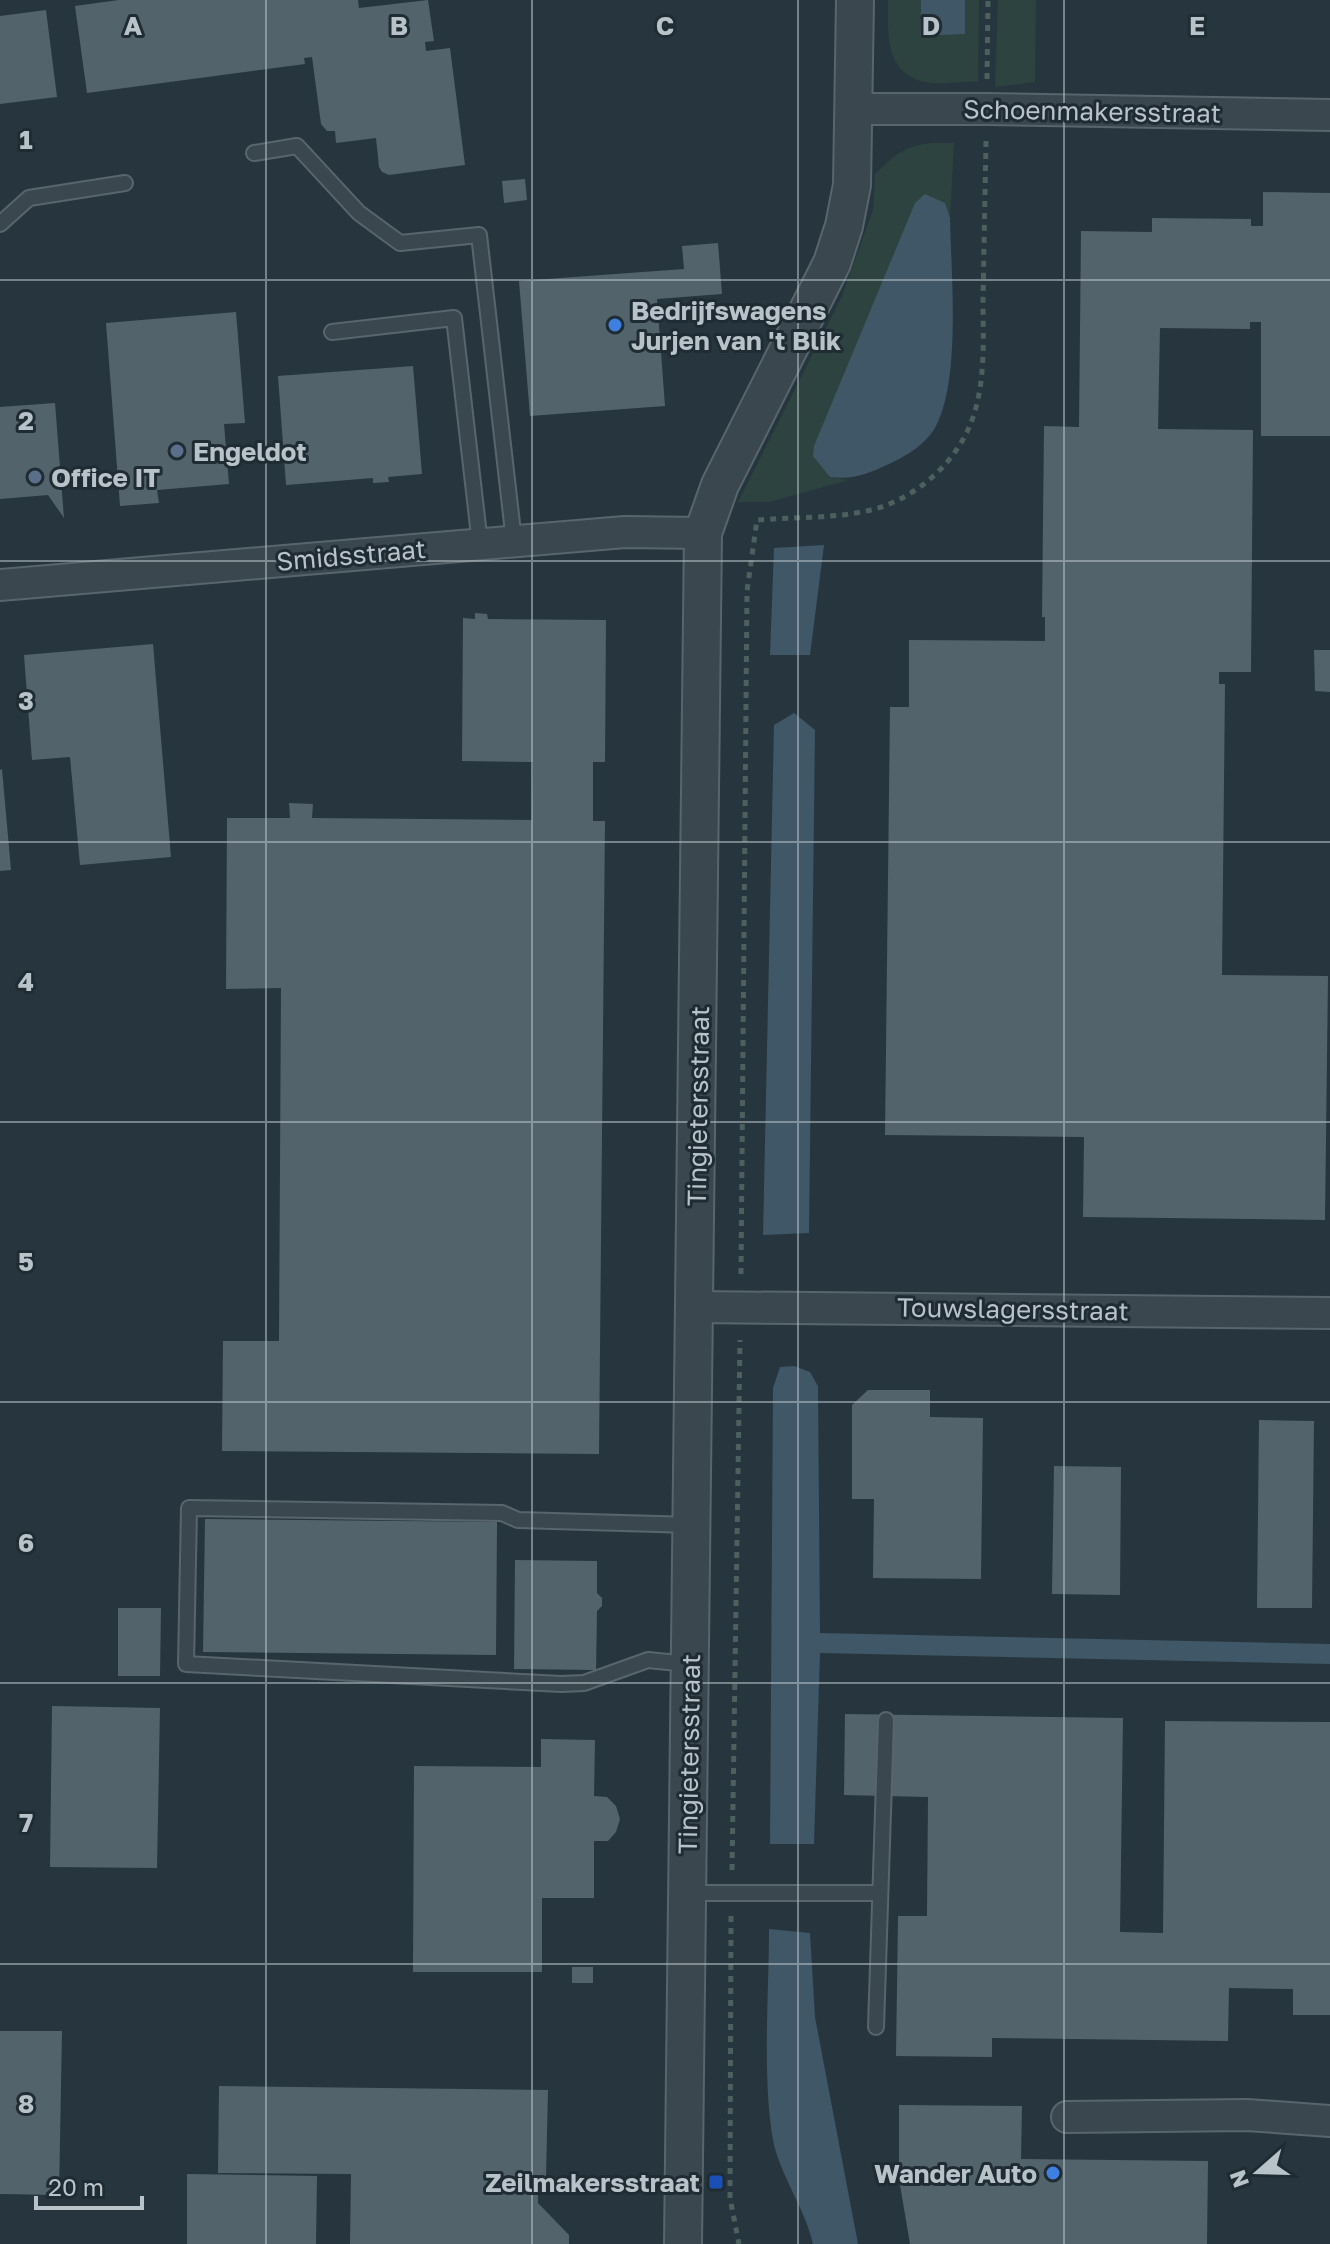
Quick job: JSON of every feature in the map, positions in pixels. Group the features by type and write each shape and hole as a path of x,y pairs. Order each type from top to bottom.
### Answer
{"street":[{"name":"Tingietersstraat","path":"683,2244 703,533 720,485 832,263 844,226 852,185 855,0"},
{"name":"Schoenmakersstraat","path":"853,109 1330,115"},
{"name":"Smidsstraat","path":"0,585 625,532 703,533"},
{"name":"Touwslagersstraat","path":"696,1307 1330,1313"},
{"path":"1067,2117 1247,2115 1330,2121"}],"lane":[{"path":"254,153 297,146 359,213 400,243 479,235 514,541"},
{"path":"0,224 29,198 125,183"},
{"path":"332,332 454,318 480,544"},
{"path":"691,1664 648,1660 584,1683 561,1684 186,1664 189,1508 502,1513 518,1520 693,1525"},
{"path":"876,2027 886,1720"},
{"path":"688,1893 879,1893"}],"path":[{"path":"739,2244 730,2198 731,1892 747,591 757,520 848,513 882,507 907,495 940,471 959,448 973,418 982,369 988,0"}],"green space":[{"path":"888,0 921,0 920,36 965,33 965,0 979,0 978,82 921,81 900,68 891,48"},
{"path":"998,0 1036,0 1035,82 995,87"},
{"path":"933,143 954,143 950,218 945,204 830,477 849,480 769,502 738,502 842,296 873,210 875,174 901,152"}],"water":[{"path":"921,0 965,0 965,34 920,36"},
{"path":"925,194 945,203 950,218 953,325 944,406 932,432 909,453 874,471 846,478 830,477 813,456 814,446 915,203"},
{"path":"824,545 810,655 770,655 774,548"},
{"path":"794,713 815,730 809,1233 763,1235 774,725"},
{"path":"794,1366 810,1372 818,1386 820,1633 1330,1644 1330,1664 820,1653 814,1844 770,1844 773,1388 780,1367"},
{"path":"769,1929 810,1933 815,2017 858,2244 813,2244 776,2152 768,2090"}],"building":[{"path":"119,0 358,0 359,8 428,0 434,41 425,42 426,51 450,48 465,165 389,175 379,167 376,138 336,143 335,131 327,131 321,124 312,57 304,58 305,64 87,93 75,6"},
{"path":"46,10 57,97 0,104 0,16"},
{"path":"525,179 527,200 504,203 502,181"},
{"path":"1263,192 1330,193 1330,436 1261,436 1261,322 1250,322 1250,329 1160,328 1158,429 1253,430 1251,672 1219,672 1219,684 1225,684 1222,975 1328,976 1325,1220 1083,1217 1084,1137 885,1135 890,707 909,707 909,640 1045,641 1045,617 1042,617 1044,426 1079,427 1081,231 1152,232 1152,218 1251,219 1251,226 1263,226"},
{"path":"718,243 722,294 657,299 665,406 530,416 519,281 684,269 682,246"},
{"path":"236,312 245,423 224,424 229,484 157,490 159,503 120,506 106,323"},
{"path":"413,366 422,474 388,477 389,482 373,483 373,478 286,485 278,376"},
{"path":"55,403 64,518 48,495 0,499 0,407"},
{"path":"475,613 487,614 488,619 606,620 605,762 593,762 593,821 605,821 599,1454 222,1451 223,1341 279,1341 281,988 226,989 227,818 290,818 289,803 313,804 312,818 532,820 533,762 462,761 463,618 475,619"},
{"path":"153,644 171,857 80,865 70,757 32,760 24,655"},
{"path":"1314,650 1330,650 1330,692 1315,691"},
{"path":"0,770 11,870 0,871"},
{"path":"868,1390 930,1390 930,1417 983,1418 981,1579 873,1578 874,1499 852,1499 852,1405"},
{"path":"1259,1420 1314,1421 1312,1608 1257,1608"},
{"path":"1054,1466 1121,1467 1120,1595 1052,1594"},
{"path":"205,1519 497,1522 496,1655 203,1652"},
{"path":"515,1560 597,1561 597,1593 602,1598 602,1606 597,1611 596,1670 514,1669"},
{"path":"118,1608 161,1608 160,1676 118,1676"},
{"path":"52,1706 160,1708 157,1868 50,1867"},
{"path":"845,1714 1123,1718 1120,1932 1163,1933 1165,1721 1330,1722 1330,2015 1293,2015 1293,1989 1229,1988 1228,2041 992,2038 992,2057 896,2056 898,1916 927,1916 928,1797 844,1795"},
{"path":"541,1739 595,1740 594,1796 607,1797 616,1806 620,1819 616,1832 608,1841 594,1841 594,1898 542,1898 542,1972 413,1972 414,1766 541,1767"},
{"path":"572,1967 593,1967 593,1983 572,1983"},
{"path":"0,2031 62,2031 59,2195 0,2194"},
{"path":"219,2086 548,2090 546,2177 538,2177 538,2203 569,2235 569,2244 350,2244 351,2174 218,2173"},
{"name":"Wander Auto","path":"899,2105 1022,2106 1021,2159 1208,2161 1207,2244 910,2244 899,2179"},
{"path":"187,2174 317,2176 316,2244 187,2244"}],"place":[{"name":"Bedrijfswagens Jurjen van 't Blik","path":"615,325"},
{"name":"Engeldot","path":"177,451"},
{"name":"Office IT","path":"35,477"},
{"name":"Wander Auto","path":"1053,2173"},
{"name":"Zeilmakersstraat","path":"716,2182"}]}
